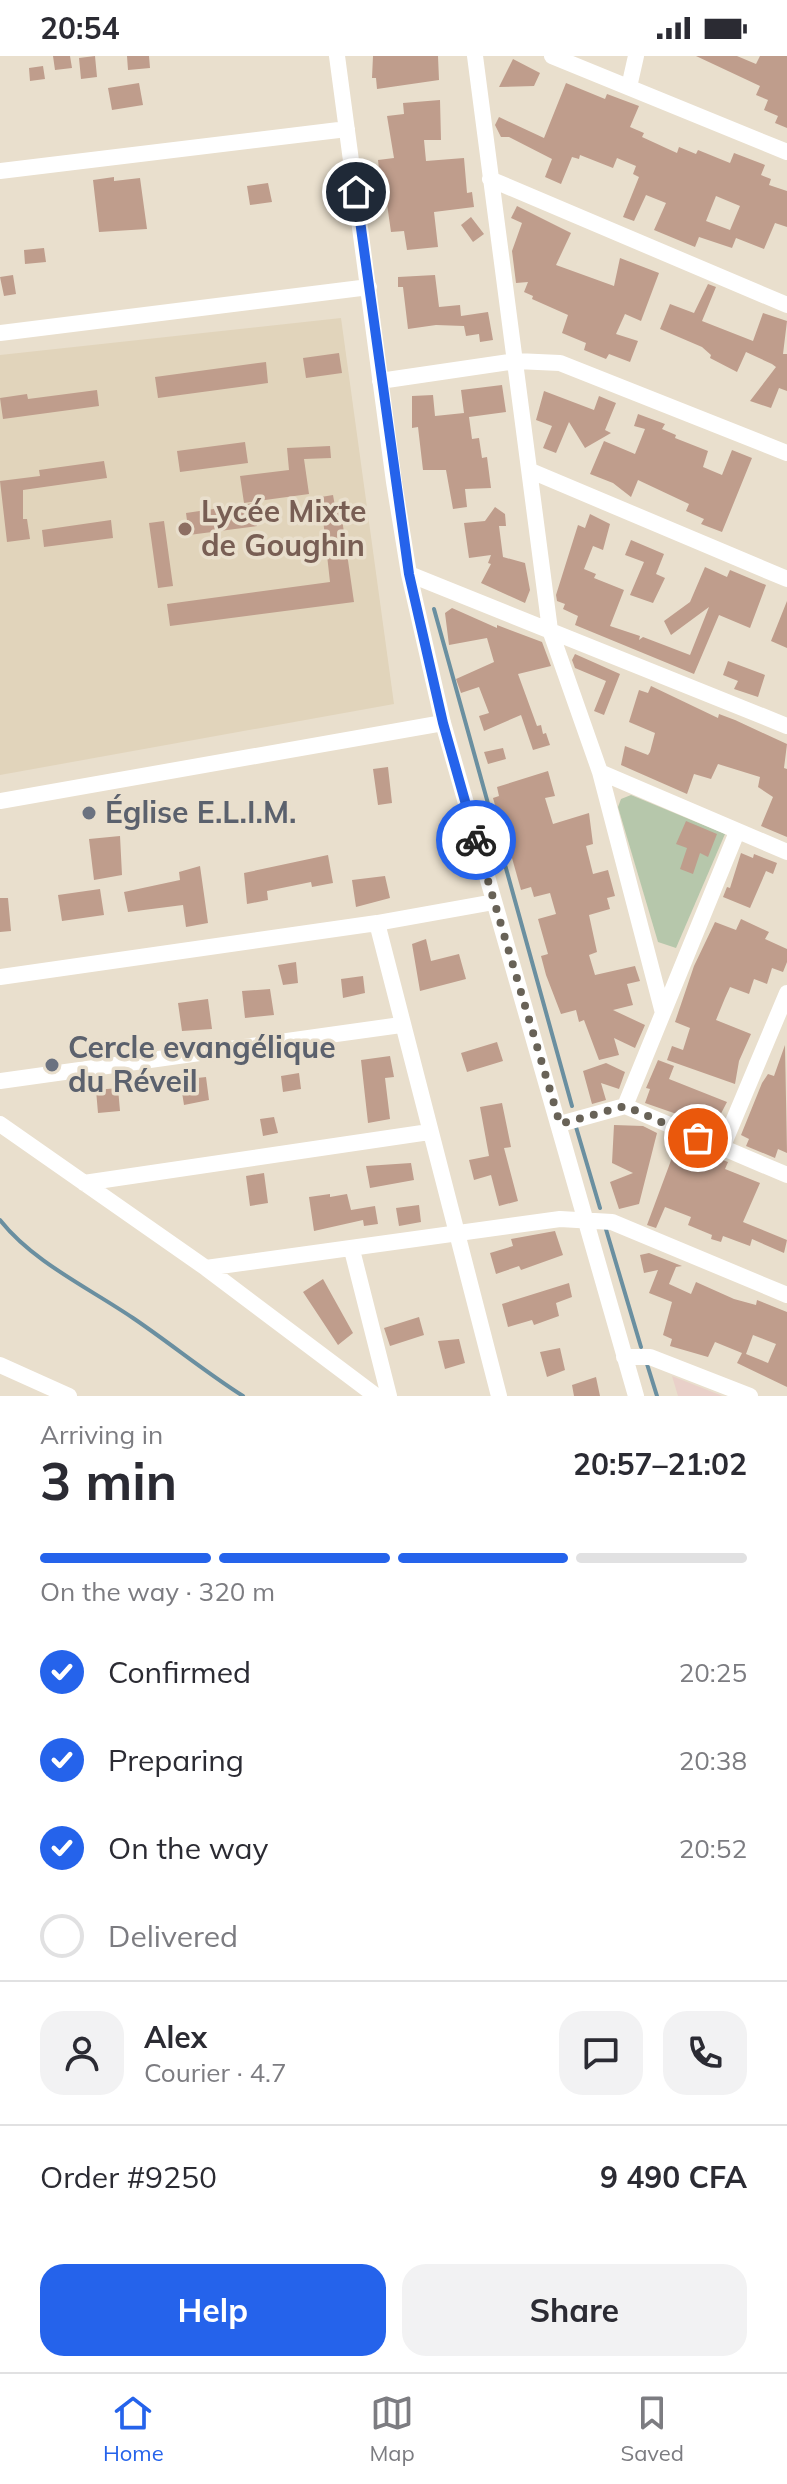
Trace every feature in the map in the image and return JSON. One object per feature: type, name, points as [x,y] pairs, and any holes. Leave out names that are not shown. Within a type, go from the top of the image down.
[{"type":"street","points":[[337,56],[409,574],[443,723],[636,1396]]},
{"type":"street","points":[[475,56],[550,630],[600,772],[663,1013]]},
{"type":"street","points":[[552,56],[787,152]]},
{"type":"street","points":[[629,87],[636,56]]},
{"type":"street","points":[[0,171],[347,129]]},
{"type":"street","points":[[490,179],[787,305]]},
{"type":"street","points":[[0,333],[369,287]]},
{"type":"street","points":[[380,381],[540,360],[578,368],[787,453]]},
{"type":"street","points":[[531,471],[786,576]]},
{"type":"street","points":[[409,574],[787,726]]},
{"type":"street","points":[[0,801],[443,723]]},
{"type":"street","points":[[600,772],[787,852]]},
{"type":"street","points":[[625,1106],[737,832]]},
{"type":"street","points":[[0,977],[377,923],[494,902]]},
{"type":"street","points":[[377,923],[499,1396]]},
{"type":"street","points":[[722,1148],[787,993]]},
{"type":"street","points":[[0,1081],[401,1025]]},
{"type":"street","points":[[560,1124],[625,1106],[787,1175]]},
{"type":"street","points":[[0,1124],[206,1268],[376,1396]]},
{"type":"street","points":[[84,1183],[429,1132]]},
{"type":"street","points":[[206,1268],[352,1250],[455,1233],[587,1219],[612,1222],[787,1295]]},
{"type":"street","points":[[352,1250],[389,1396]]},
{"type":"street","points":[[624,1357],[650,1357],[750,1396]]},
{"type":"street","points":[[0,1365],[22,1378],[69,1396]]},
{"type":"street","points":[[31,1396],[51,1388]]},
{"type":"shaded area","name":"Lycée Mixte de Goughin","points":[[341,318],[394,704],[0,775],[0,355]]},
{"type":"shaded area","points":[[672,1376],[720,1395],[722,1396],[678,1396]]},
{"type":"green space","points":[[631,795],[725,834],[676,948],[658,942],[618,807],[621,799]]},
{"type":"building","points":[[53,56],[70,56],[72,68],[55,70]]},
{"type":"building","points":[[95,56],[97,77],[81,79],[79,58]]},
{"type":"building","points":[[127,56],[149,56],[150,68],[128,70]]},
{"type":"building","points":[[373,56],[438,56],[439,80],[377,89],[376,78],[372,78]]},
{"type":"building","points":[[696,56],[737,56],[756,64],[760,56],[787,56],[787,128],[775,123],[778,116],[764,110],[768,100],[756,95],[760,86]]},
{"type":"building","points":[[513,59],[540,73],[534,86],[499,87]]},
{"type":"building","points":[[43,66],[45,79],[30,81],[29,68]]},
{"type":"building","points":[[139,83],[143,105],[112,110],[108,88]]},
{"type":"building","points":[[566,83],[605,99],[607,94],[639,106],[630,127],[644,133],[642,137],[677,153],[679,147],[696,154],[698,150],[730,163],[734,153],[765,165],[761,175],[771,179],[769,185],[787,191],[787,227],[775,223],[764,249],[736,238],[732,248],[699,237],[695,247],[654,230],[666,203],[646,195],[634,221],[623,217],[639,177],[633,174],[636,166],[617,158],[613,168],[580,155],[579,159],[572,157],[561,184],[545,177],[552,159],[509,137],[501,137],[495,125],[499,117],[544,138]],"holes":[[[716,196],[740,206],[730,230],[706,221]]]},
{"type":"building","points":[[440,100],[441,140],[424,140],[426,161],[464,158],[467,193],[472,192],[474,207],[434,212],[438,247],[407,250],[404,231],[391,232],[387,204],[383,205],[378,160],[394,158],[387,116],[404,114],[403,103]]},
{"type":"building","points":[[114,177],[114,181],[140,178],[147,229],[99,232],[93,180]]},
{"type":"building","points":[[268,183],[272,202],[250,205],[247,186]]},
{"type":"building","points":[[517,206],[571,233],[556,265],[614,286],[620,258],[659,273],[641,321],[625,314],[616,334],[638,341],[630,362],[609,354],[606,359],[584,350],[586,343],[562,333],[568,315],[532,299],[533,296],[524,292],[528,282],[516,283],[512,251],[522,223],[511,218]]},
{"type":"building","points":[[471,217],[484,234],[473,242],[461,225]]},
{"type":"building","points":[[44,248],[46,262],[25,264],[24,250]]},
{"type":"building","points":[[13,275],[16,294],[4,296],[0,277]]},
{"type":"building","points":[[435,275],[439,307],[460,305],[461,316],[488,312],[493,340],[480,342],[479,334],[466,336],[464,326],[436,325],[408,329],[403,287],[398,287],[398,277]]},
{"type":"building","points":[[708,284],[716,287],[702,321],[753,341],[763,313],[787,321],[783,354],[787,354],[787,391],[779,388],[771,408],[750,401],[776,367],[772,364],[746,352],[737,372],[710,358],[711,355],[702,347],[660,329],[670,304],[694,313]]},
{"type":"building","points":[[339,353],[342,373],[306,378],[303,358]]},
{"type":"building","points":[[266,362],[268,383],[158,398],[155,377]]},
{"type":"building","points":[[502,385],[506,412],[469,417],[472,439],[479,438],[482,458],[487,457],[491,488],[465,489],[467,507],[453,509],[446,470],[423,470],[418,427],[412,428],[412,396],[433,395],[435,416],[464,413],[461,390]]},
{"type":"building","points":[[97,390],[99,406],[3,419],[0,398],[27,394],[28,399]]},
{"type":"building","points":[[544,391],[594,410],[599,396],[616,403],[605,430],[611,433],[585,448],[569,422],[556,453],[543,448],[552,426],[536,420]]},
{"type":"building","points":[[638,414],[665,424],[662,429],[676,435],[675,438],[708,451],[703,467],[722,475],[732,450],[752,458],[722,532],[701,524],[704,519],[686,511],[689,504],[638,480],[631,497],[613,483],[590,474],[604,441],[635,454],[645,429],[634,426]]},
{"type":"building","points":[[245,442],[248,463],[180,472],[177,451]]},
{"type":"building","points":[[330,446],[331,458],[304,459],[309,494],[244,503],[240,476],[289,470],[287,448]]},
{"type":"building","points":[[104,461],[107,478],[23,490],[23,519],[27,519],[30,539],[7,542],[0,481],[40,476],[39,470]]},
{"type":"building","points":[[333,495],[336,512],[341,512],[354,602],[170,626],[167,604],[330,582],[322,510],[311,511],[309,499]]},
{"type":"building","points":[[254,503],[257,526],[189,535],[186,513]]},
{"type":"building","points":[[495,507],[505,514],[506,526],[499,526],[503,557],[525,563],[530,590],[525,603],[481,583],[491,564],[488,563],[491,555],[469,558],[464,523],[485,521]]},
{"type":"building","points":[[590,514],[610,524],[603,550],[593,546],[584,569],[596,574],[594,578],[624,590],[610,626],[640,636],[639,640],[643,637],[690,655],[709,607],[671,635],[664,621],[690,602],[705,567],[727,577],[730,570],[766,585],[750,628],[719,615],[694,674],[575,625],[578,616],[563,609],[565,604],[557,601],[556,595],[578,525],[585,528]]},
{"type":"building","points":[[111,520],[113,538],[44,547],[42,530]]},
{"type":"building","points":[[164,521],[173,586],[158,588],[149,523]]},
{"type":"building","points":[[631,540],[664,554],[656,574],[665,578],[653,603],[630,595],[644,562],[625,555]]},
{"type":"building","points":[[787,601],[787,648],[771,641]]},
{"type":"building","points":[[452,608],[497,628],[497,625],[542,642],[551,666],[518,674],[537,726],[541,725],[550,745],[533,750],[521,715],[484,731],[479,716],[489,713],[479,687],[461,693],[456,679],[494,662],[487,638],[449,645],[445,613]]},
{"type":"building","points":[[575,654],[620,674],[604,715],[594,711],[606,681],[575,668],[572,660]]},
{"type":"building","points":[[728,661],[765,675],[758,697],[734,689],[738,681],[723,675]]},
{"type":"building","points":[[651,686],[718,718],[719,714],[787,744],[784,768],[787,769],[787,837],[761,826],[773,797],[758,787],[760,777],[718,764],[711,779],[694,774],[687,794],[621,765],[625,746],[648,755],[650,752],[655,733],[629,722],[639,690],[648,693]]},
{"type":"building","points":[[503,748],[506,759],[488,764],[484,752]]},
{"type":"building","points":[[388,767],[392,803],[378,805],[373,769]]},
{"type":"building","points":[[548,771],[555,796],[545,798],[553,824],[589,813],[593,844],[586,846],[593,874],[608,870],[615,896],[607,898],[610,909],[589,915],[597,952],[589,955],[595,975],[635,966],[640,981],[627,984],[633,1005],[613,1010],[645,1025],[635,1048],[614,1038],[619,1055],[599,1060],[584,1020],[579,1022],[576,1010],[561,1014],[546,975],[541,956],[548,954],[538,919],[556,914],[550,893],[534,897],[531,887],[521,890],[512,858],[507,860],[498,831],[502,830],[493,798],[499,796],[497,787]]},
{"type":"building","points":[[686,821],[717,834],[708,857],[700,853],[693,874],[680,869],[687,848],[676,844]]},
{"type":"building","points":[[120,836],[122,875],[94,880],[89,839]]},
{"type":"building","points":[[741,853],[753,858],[754,854],[777,863],[773,874],[766,871],[750,908],[723,897],[727,887],[730,888]]},
{"type":"building","points":[[328,855],[333,883],[312,887],[311,882],[267,891],[268,900],[247,904],[244,873]]},
{"type":"building","points":[[200,866],[208,923],[186,927],[183,905],[128,912],[124,892],[180,880],[179,872]]},
{"type":"building","points":[[385,876],[390,898],[356,907],[352,880]]},
{"type":"building","points":[[100,889],[104,915],[62,921],[58,895]]},
{"type":"building","points":[[0,898],[8,898],[11,931],[0,932]]},
{"type":"building","points":[[741,919],[769,932],[765,939],[787,949],[787,962],[783,972],[772,968],[767,984],[754,979],[749,994],[730,987],[725,998],[716,1020],[751,1034],[739,1061],[735,1084],[667,1060],[672,1046],[683,1050],[690,1028],[675,1022],[694,966],[715,922],[736,930]]},
{"type":"building","points":[[426,939],[431,961],[459,954],[466,979],[420,991],[412,944]]},
{"type":"building","points":[[296,962],[298,983],[283,985],[278,965]]},
{"type":"building","points":[[363,976],[365,993],[343,998],[341,979]]},
{"type":"building","points":[[270,989],[274,1015],[245,1018],[242,991]]},
{"type":"building","points":[[208,999],[212,1029],[182,1031],[178,1003]]},
{"type":"building","points":[[497,1042],[503,1061],[467,1072],[461,1053]]},
{"type":"building","points":[[785,1045],[787,1153],[778,1149],[775,1158],[746,1146],[749,1139],[741,1135],[762,1083],[768,1074],[774,1076]]},
{"type":"building","points":[[390,1056],[394,1077],[385,1078],[390,1119],[368,1123],[361,1060]]},
{"type":"building","points":[[658,1060],[674,1066],[669,1079],[727,1102],[714,1127],[645,1103],[650,1089],[646,1088]]},
{"type":"building","points":[[606,1063],[625,1072],[619,1089],[601,1083],[606,1100],[592,1104],[583,1071]]},
{"type":"building","points":[[299,1073],[301,1089],[283,1092],[281,1076]]},
{"type":"building","points":[[206,1077],[209,1100],[184,1105],[180,1080]]},
{"type":"building","points":[[118,1088],[120,1111],[98,1113],[96,1090]]},
{"type":"building","points":[[502,1103],[511,1147],[504,1148],[518,1201],[499,1206],[491,1175],[474,1180],[469,1160],[489,1156],[480,1107]]},
{"type":"building","points":[[274,1117],[278,1133],[263,1136],[260,1119]]},
{"type":"building","points":[[614,1125],[643,1126],[657,1133],[639,1204],[619,1209],[610,1182],[633,1173],[612,1163]]},
{"type":"building","points":[[676,1147],[688,1152],[686,1158],[709,1168],[712,1160],[728,1162],[725,1169],[760,1183],[743,1222],[787,1240],[784,1253],[752,1239],[750,1246],[723,1236],[721,1242],[711,1239],[712,1235],[688,1225],[691,1217],[665,1207],[656,1228],[647,1225]]},
{"type":"building","points":[[411,1163],[414,1180],[370,1188],[366,1166]]},
{"type":"building","points":[[264,1173],[268,1203],[250,1206],[246,1176]]},
{"type":"building","points":[[330,1194],[330,1197],[347,1194],[351,1210],[375,1206],[378,1224],[364,1226],[363,1220],[314,1231],[309,1197]]},
{"type":"building","points":[[419,1205],[421,1222],[399,1226],[396,1208]]},
{"type":"building","points":[[555,1231],[563,1255],[521,1270],[519,1266],[496,1274],[490,1253],[513,1246],[511,1239]]},
{"type":"building","points":[[649,1253],[682,1266],[676,1267],[669,1284],[691,1294],[696,1282],[734,1299],[756,1305],[757,1300],[787,1312],[787,1387],[737,1363],[742,1353],[715,1342],[708,1357],[670,1346],[672,1339],[663,1335],[672,1302],[649,1293],[658,1270],[644,1273],[640,1255]],"holes":[[[753,1335],[776,1344],[768,1363],[746,1354]]]},
{"type":"building","points":[[323,1279],[353,1333],[338,1345],[303,1292]]},
{"type":"building","points":[[569,1283],[572,1297],[556,1303],[559,1316],[534,1325],[532,1320],[508,1327],[502,1304]]},
{"type":"building","points":[[419,1317],[424,1335],[390,1346],[384,1328]]},
{"type":"building","points":[[459,1339],[465,1363],[445,1369],[438,1341]]},
{"type":"building","points":[[560,1348],[565,1370],[547,1377],[540,1352]]},
{"type":"building","points":[[596,1377],[600,1396],[574,1396],[572,1385]]},
{"type":"waterway","points":[[434,609],[572,1106]]},
{"type":"waterway","points":[[576,1127],[600,1208]]},
{"type":"waterway","points":[[0,1220],[45,1262],[133,1318],[243,1396]]},
{"type":"waterway","points":[[605,1226],[641,1347]]},
{"type":"waterway","points":[[647,1364],[657,1396]]},
{"type":"way so far","points":[[476,840],[560,1124],[584,1120],[625,1106],[698,1138]]},
{"type":"place","name":"Lycée Mixte de Goughin","points":[[185,529]]},
{"type":"place","name":"Église E.L.I.M.","points":[[89,813]]},
{"type":"place","name":"Cercle evangélique du Réveil","points":[[52,1065]]},
{"type":"route","points":[[356,192],[409,574],[443,723],[476,840]]}]
